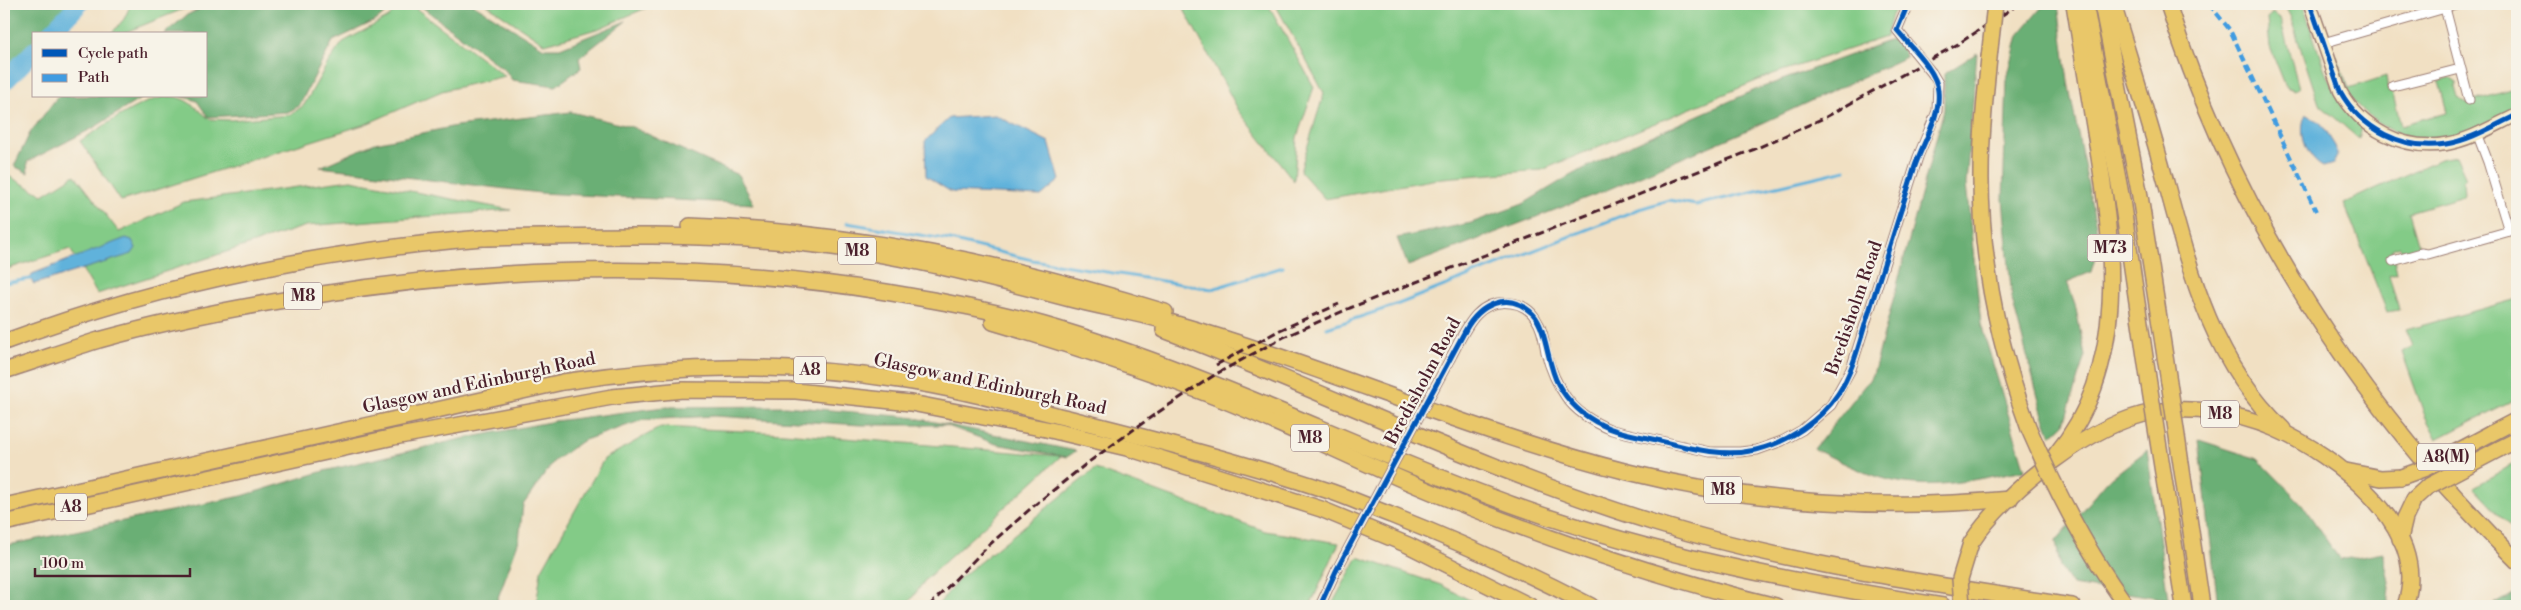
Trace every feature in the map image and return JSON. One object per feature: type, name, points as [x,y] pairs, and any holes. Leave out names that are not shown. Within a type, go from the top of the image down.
[{"type":"highway","points":[[1995,4],[1982,125],[1983,223],[1998,328],[2017,396],[2029,429],[2080,533],[2127,606]]},
{"type":"highway","name":"M73","points":[[2036,476],[2063,446],[2088,404],[2102,363],[2109,319],[2111,281],[2105,198],[2074,4]]},
{"type":"highway","name":"M73","points":[[2085,4],[2122,200],[2184,606]]},
{"type":"highway","name":"M73","points":[[2102,4],[2137,178],[2202,606]]},
{"type":"highway","points":[[2113,4],[2187,258],[2212,330],[2240,379],[2264,410],[2292,437]]},
{"type":"highway","points":[[2168,4],[2192,74],[2230,162],[2264,228],[2303,296],[2352,370],[2409,446],[2467,511],[2517,561]]},
{"type":"highway","name":"M8","points":[[4,342],[94,311],[222,277],[320,257],[386,247],[485,238],[635,226],[688,226],[802,233],[947,254],[1048,277],[1250,338],[1445,416]]},
{"type":"highway","name":"M8","points":[[485,238],[635,235],[800,243],[934,264],[1172,323],[1502,435],[1630,473],[1753,494],[1872,503],[1977,502],[2010,499]]},
{"type":"highway","name":"M8","points":[[4,371],[101,340],[192,318],[262,303],[427,280],[550,272],[661,270],[762,276],[839,284],[956,303],[1043,324],[1141,356],[1242,394],[1372,449],[1517,506],[1692,559],[1805,583],[1943,606]]},
{"type":"highway","name":"M8","points":[[839,284],[955,312],[1091,351],[1225,401],[1430,491],[1510,523],[1733,596],[1776,606]]},
{"type":"highway","name":"M8","points":[[1075,300],[1166,331],[1519,476],[1655,523],[1706,538],[1850,571],[2072,606]]},
{"type":"highway","name":"Glasgow and Edinburgh Road","points":[[8,505],[563,382],[608,375],[688,368],[773,368],[837,372],[902,380],[992,400],[1178,445],[1327,490],[1520,570],[1591,606]]},
{"type":"highway","name":"Glasgow and Edinburgh Road","points":[[4,523],[139,492],[476,420],[612,397],[683,390],[738,389],[858,395],[971,414],[1112,445],[1321,509],[1408,545],[1530,606]]},
{"type":"highway","name":"M8","points":[[1962,606],[1961,568],[1970,543],[1991,516],[2036,476],[2063,454],[2102,429],[2119,421],[2154,412],[2190,411],[2233,416],[2264,425],[2292,437],[2319,452],[2345,470],[2386,514],[2400,539],[2409,579],[2406,606]]},
{"type":"highway","name":"A8(M)","points":[[2345,470],[2381,478],[2401,477],[2426,468],[2517,420]]},
{"type":"highway","name":"A8(M)","points":[[2400,539],[2405,518],[2414,499],[2427,487],[2517,440]]},
{"type":"highway","name":"M8","points":[[1372,449],[1513,514],[1783,606]]},
{"type":"highway","points":[[4,530],[139,492]]},
{"type":"street","name":"Bredisholm Road","points":[[1320,606],[1336,572],[1473,316],[1480,310],[1496,303],[1515,304],[1528,310],[1536,319],[1551,370],[1565,396],[1582,413],[1600,425],[1621,432],[1724,453],[1757,450],[1782,441],[1802,430],[1830,405],[1840,392],[1851,369],[1918,157],[1937,111],[1938,83],[1898,30],[1908,4]]},
{"type":"street","points":[[2310,4],[2340,91],[2346,102],[2357,115],[2387,136],[2403,142],[2433,145],[2447,144],[2517,115]]},
{"type":"street","points":[[2323,43],[2459,4]]},
{"type":"street","points":[[2445,8],[2469,100]]},
{"type":"street","points":[[2393,86],[2460,69]]},
{"type":"street","points":[[2393,260],[2421,253],[2428,254],[2513,230],[2477,133]]},
{"type":"green space","points":[[4,4],[68,4],[42,32],[32,32],[32,42],[4,72]]},
{"type":"green space","points":[[131,4],[196,4],[126,32],[113,32],[124,19]]},
{"type":"green space","points":[[211,4],[396,4],[377,20],[333,41],[299,106],[288,112],[208,117],[197,101],[188,98],[208,98],[208,32],[166,32],[187,15]]},
{"type":"green space","points":[[400,4],[410,4],[505,76],[442,91],[366,124],[121,201],[80,141],[144,103],[160,98],[184,100],[209,119],[229,120],[290,115],[304,105],[329,61],[343,42],[389,17]]},
{"type":"green space","points":[[418,4],[473,4],[544,48],[560,48],[626,21],[579,58],[581,68],[556,86],[512,80],[506,71]]},
{"type":"green space","points":[[486,4],[655,4],[600,28],[545,44]]},
{"type":"green space","points":[[1181,4],[1268,4],[1314,87],[1297,137],[1294,181],[1239,111]]},
{"type":"green space","points":[[1275,4],[1899,4],[1892,15],[1886,37],[1773,74],[1542,170],[1443,178],[1325,199],[1300,171],[1324,93]]},
{"type":"green space","points":[[2051,4],[2058,4],[2068,82],[2099,242],[2091,272],[2067,282],[2075,304],[2085,355],[2064,424],[2051,436],[2042,412],[2012,300],[2003,199],[2007,79],[2018,35],[2041,8]]},
{"type":"green space","points":[[2284,4],[2303,4],[2319,54],[2332,86],[2350,115],[2362,128],[2359,139],[2319,104],[2290,16]]},
{"type":"green space","points":[[2272,13],[2280,18],[2299,88],[2294,90],[2286,87],[2270,47],[2267,19]]},
{"type":"green space","points":[[1891,40],[1902,44],[1906,57],[1741,133],[1602,192],[1408,266],[1397,238],[1471,223],[1523,204],[1571,175],[1631,145],[1755,90]]},
{"type":"green space","points":[[1977,53],[1966,184],[1981,324],[2025,470],[1942,484],[1902,483],[1863,471],[1814,449],[1873,375],[1944,109],[1944,74]]},
{"type":"green space","points":[[2336,56],[2349,88],[2386,76],[2388,92],[2392,91],[2401,125],[2447,112],[2439,82],[2451,78],[2457,82],[2455,87],[2458,98],[2467,103],[2517,88],[2517,108],[2473,130],[2458,135],[2428,139],[2398,133],[2371,118],[2359,107],[2345,86],[2334,57]]},
{"type":"green space","points":[[56,98],[142,98],[95,127],[27,162],[28,173],[14,166],[30,133]]},
{"type":"green space","points":[[571,112],[632,127],[738,175],[754,204],[540,193],[320,167],[375,143],[456,126]]},
{"type":"green space","points":[[2456,156],[2466,178],[2463,180],[2464,196],[2409,212],[2419,246],[2417,249],[2402,254],[2400,246],[2392,249],[2397,273],[2389,275],[2399,310],[2387,312],[2344,203],[2440,159]]},
{"type":"green space","points":[[5,174],[43,195],[75,175],[119,232],[184,202],[351,180],[511,210],[306,226],[97,294],[70,249],[4,270]]},
{"type":"green space","points":[[2517,299],[2517,398],[2437,439],[2425,416],[2402,352],[2413,346],[2406,330]]},
{"type":"green space","points":[[785,406],[910,417],[1076,451],[1067,457],[996,444],[945,425],[861,425],[714,416],[643,420],[582,441],[554,461],[523,505],[519,540],[495,606],[4,606],[4,546],[242,496],[324,471],[461,439],[555,421],[664,407]]},
{"type":"green space","points":[[661,427],[784,433],[1061,456],[926,579],[906,606],[536,606],[541,571],[604,459]]},
{"type":"green space","points":[[2199,440],[2258,459],[2302,504],[2340,560],[2383,552],[2390,587],[2388,606],[2218,606]]},
{"type":"green space","points":[[2147,450],[2168,599],[2072,585],[2060,567],[2056,541],[2107,481]]},
{"type":"green space","points":[[2517,462],[2517,534],[2473,487]]},
{"type":"green space","points":[[1095,469],[1265,531],[1339,543],[1310,606],[937,606],[960,578]]},
{"type":"green space","points":[[1358,557],[1441,585],[1481,606],[1331,606]]},
{"type":"green space","points":[[2517,592],[2517,606],[2492,606]]},
{"type":"water","points":[[2306,114],[2320,122],[2335,146],[2338,154],[2333,164],[2323,167],[2317,163],[2308,151],[2302,128]]},
{"type":"water","points":[[995,115],[1049,142],[1060,180],[1041,196],[951,192],[926,176],[925,141],[949,118]]},
{"type":"water","points":[[126,238],[132,240],[136,248],[132,254],[34,284],[30,279],[32,274]]},
{"type":"waterway","points":[[52,32],[79,4]]},
{"type":"waterway","points":[[4,82],[32,53]]},
{"type":"waterway","points":[[1327,328],[1396,305],[1639,209],[1669,200],[1696,205],[1846,170]]},
{"type":"waterway","points":[[847,223],[950,240],[1032,260],[1212,289],[1283,267]]},
{"type":"waterway","points":[[4,283],[30,279]]},
{"type":"railway","points":[[929,606],[989,545],[1036,504],[1086,464],[1154,415],[1216,374],[1284,337],[1350,308],[1755,149],[1824,118],[1958,44],[2019,4]]},
{"type":"railway","points":[[1216,365],[1280,330],[1339,304]]},
{"type":"marked path","points":[[2209,4],[2230,30],[2316,211]]},
{"type":"cycle path","points":[[1320,606],[1336,571],[1465,331],[1478,314],[1495,303],[1514,302],[1533,314],[1538,320],[1554,376],[1562,391],[1582,413],[1614,430],[1691,448],[1717,452],[1743,452],[1780,442],[1813,421],[1831,404],[1844,385],[1852,365],[1915,166],[1937,110],[1938,91],[1933,75],[1897,30],[1908,4]]},
{"type":"cycle path","points":[[2310,4],[2340,91],[2359,116],[2385,134],[2414,144],[2446,144],[2474,136],[2517,115]]}]
